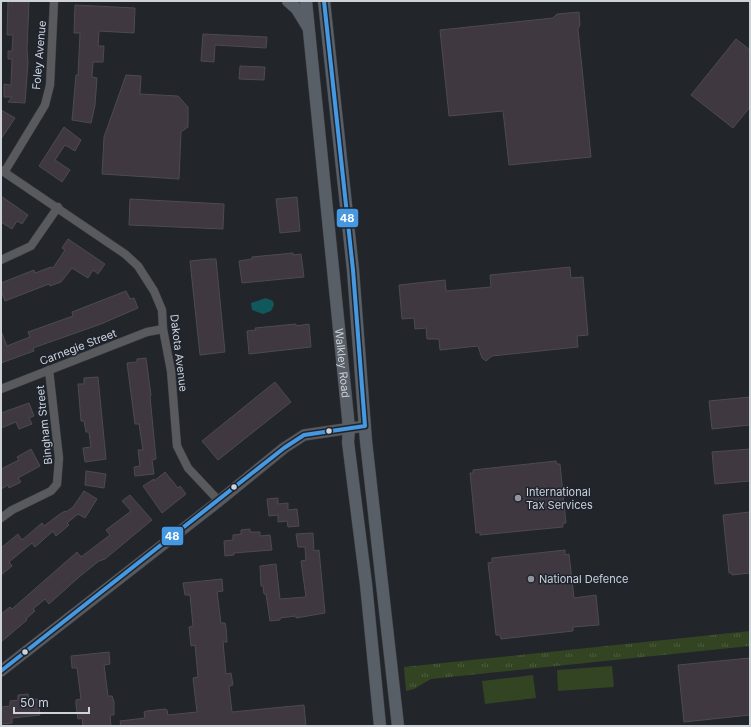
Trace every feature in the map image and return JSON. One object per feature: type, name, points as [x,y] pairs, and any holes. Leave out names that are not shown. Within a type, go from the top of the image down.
[{"type":"main road","points":[[288,1],[297,8],[310,31]]},
{"type":"main road","name":"Walkley Road","points":[[306,1],[349,428],[348,442],[366,584],[380,726]]},
{"type":"main road","name":"Walkley Road","points":[[324,1],[353,270],[365,426],[398,726]]},
{"type":"main road","points":[[323,172],[343,169]]},
{"type":"main road","points":[[366,584],[383,582]]},
{"type":"main road","points":[[374,671],[392,667]]},
{"type":"street","name":"Foley Avenue","points":[[3,171],[45,105],[50,85],[54,1]]},
{"type":"street","name":"Dakota Avenue","points":[[3,171],[125,254],[138,266],[154,291],[162,310],[163,329],[171,372],[177,446],[188,468],[218,501]]},
{"type":"street","points":[[1,260],[31,246],[58,207]]},
{"type":"street","name":"Carnegie Street","points":[[1,388],[147,332],[163,329]]},
{"type":"street","name":"Bingham Street","points":[[1,518],[12,510],[51,491],[57,484],[59,458],[49,370]]},
{"type":"street","points":[[1,671],[284,448],[304,434],[365,426]]},
{"type":"green space","points":[[750,631],[750,646],[431,679],[414,689],[406,691],[404,667]]},
{"type":"green space","points":[[612,666],[614,687],[558,691],[557,670]]},
{"type":"green space","points":[[533,675],[536,698],[485,704],[482,681]]},
{"type":"water","points":[[266,298],[273,301],[274,305],[271,311],[263,314],[252,310],[251,303]]},
{"type":"building","points":[[8,1],[29,1],[27,49],[28,63],[25,103],[8,102],[12,97],[4,97],[4,84],[11,85],[12,59],[8,59],[8,51],[12,51],[13,35],[7,35]]},
{"type":"building","points":[[75,5],[135,8],[134,33],[99,31],[98,46],[104,46],[103,62],[93,62],[92,77],[97,78],[95,105],[91,123],[72,120],[76,75],[78,75],[80,33],[74,33]]},
{"type":"building","points":[[579,12],[580,25],[578,29],[591,157],[509,165],[503,111],[449,116],[440,30],[553,18],[557,14]]},
{"type":"building","points":[[203,34],[267,37],[266,48],[215,45],[214,62],[201,61]]},
{"type":"building","points":[[736,39],[750,50],[750,107],[733,128],[691,95]]},
{"type":"building","points":[[240,66],[265,67],[264,80],[239,79]]},
{"type":"building","points":[[126,75],[141,76],[140,94],[178,96],[188,107],[188,127],[181,132],[179,179],[102,174],[104,137]]},
{"type":"building","points":[[1,110],[15,118],[1,139]]},
{"type":"building","points":[[64,127],[81,140],[75,151],[65,145],[55,160],[70,170],[62,182],[39,166]]},
{"type":"building","points":[[1,196],[28,215],[22,224],[17,221],[12,229],[1,222]]},
{"type":"building","points":[[297,197],[300,231],[280,233],[276,199]]},
{"type":"building","points":[[130,199],[224,204],[223,229],[129,225]]},
{"type":"building","points":[[68,239],[105,264],[98,274],[93,270],[88,278],[72,268],[61,282],[50,286],[49,284],[5,301],[1,290],[1,283],[34,270],[35,273],[51,267],[53,268],[65,250],[62,248]]},
{"type":"building","points":[[293,253],[293,255],[301,254],[304,277],[242,283],[239,261],[252,259],[252,257]]},
{"type":"building","points":[[216,259],[225,352],[200,355],[190,261]]},
{"type":"building","points":[[570,267],[571,278],[583,277],[588,335],[577,336],[578,347],[492,356],[486,361],[482,358],[478,346],[440,350],[439,339],[427,339],[426,328],[415,329],[414,318],[402,319],[399,285],[445,280],[446,291],[491,287],[490,275]]},
{"type":"building","points":[[126,291],[130,299],[134,298],[138,308],[101,324],[33,348],[34,351],[1,363],[1,331],[7,346],[30,337],[28,332],[73,316],[72,312]]},
{"type":"building","points":[[296,324],[296,326],[309,324],[311,347],[249,354],[247,331],[256,330],[255,328]]},
{"type":"building","points":[[146,358],[151,396],[156,459],[152,460],[154,474],[135,476],[134,467],[140,466],[138,450],[143,450],[139,424],[135,424],[127,363],[137,362],[137,359]]},
{"type":"building","points":[[98,377],[106,459],[85,462],[83,448],[91,447],[89,432],[86,432],[84,421],[81,421],[78,384],[84,384],[84,378]]},
{"type":"building","points":[[275,382],[291,402],[218,460],[202,441]]},
{"type":"building","points":[[750,397],[750,425],[712,429],[709,401]]},
{"type":"building","points":[[29,403],[34,416],[29,418],[32,424],[19,429],[16,422],[1,428],[1,413]]},
{"type":"building","points":[[31,449],[40,466],[18,478],[21,482],[9,488],[8,485],[1,489],[1,469],[19,460],[17,457]]},
{"type":"building","points":[[750,449],[750,481],[715,484],[712,452]]},
{"type":"building","name":"International Tax Services","points":[[556,461],[557,464],[560,464],[566,523],[563,523],[563,527],[480,535],[480,532],[476,533],[470,473],[473,473],[473,470]]},
{"type":"building","points":[[86,471],[106,474],[104,488],[85,485]]},
{"type":"building","points":[[165,472],[178,488],[180,486],[186,494],[162,513],[143,486],[154,479],[154,481]]},
{"type":"building","points":[[84,491],[97,499],[85,518],[78,514],[67,523],[69,525],[56,536],[53,531],[35,547],[32,543],[9,562],[12,566],[1,575],[1,548],[18,534],[22,540],[42,523],[44,526],[60,514],[65,511],[66,512],[73,507]]},
{"type":"building","points":[[130,495],[152,520],[105,559],[99,561],[79,577],[49,604],[45,599],[33,609],[35,611],[26,619],[27,620],[1,642],[1,614],[10,607],[12,609],[77,552],[81,557],[110,535],[106,530],[131,511],[122,501]]},
{"type":"building","points":[[278,498],[278,504],[288,503],[288,510],[297,509],[299,526],[288,527],[287,521],[278,522],[278,515],[269,516],[267,499]]},
{"type":"building","points":[[750,512],[750,573],[732,575],[732,573],[729,573],[723,515]]},
{"type":"building","points":[[250,529],[250,532],[260,532],[260,536],[270,535],[272,550],[234,553],[234,555],[225,556],[224,541],[233,540],[233,535],[241,534],[241,530]]},
{"type":"building","points":[[313,533],[314,551],[319,550],[325,613],[296,618],[296,616],[280,618],[280,620],[270,621],[266,594],[264,594],[263,586],[261,586],[260,566],[276,564],[280,599],[306,597],[301,561],[306,560],[305,547],[298,547],[296,534]]},
{"type":"building","name":"National Defence","points":[[565,550],[565,555],[569,554],[574,598],[596,595],[599,625],[573,627],[573,631],[501,639],[500,635],[496,635],[488,563],[492,562],[492,558]]},
{"type":"building","points":[[222,579],[223,591],[217,592],[221,623],[225,623],[226,628],[227,642],[223,642],[226,674],[231,673],[233,685],[229,686],[232,712],[304,705],[306,726],[121,726],[120,721],[145,718],[144,712],[147,711],[165,709],[167,710],[168,715],[197,712],[193,678],[198,677],[195,645],[191,646],[189,627],[193,626],[190,595],[185,595],[183,583]]},
{"type":"building","points":[[109,652],[110,664],[104,665],[108,696],[112,696],[114,702],[114,715],[110,715],[111,726],[83,726],[82,718],[78,719],[76,705],[76,700],[81,699],[77,668],[72,668],[71,656]]},
{"type":"building","points":[[750,658],[750,715],[684,722],[678,665]]},
{"type":"building","points":[[28,694],[29,700],[38,699],[40,715],[12,718],[12,723],[1,724],[2,707],[10,706],[10,701],[18,700],[18,695]]},
{"type":"transit line","name":"48","points":[[1,671],[284,448],[304,435],[365,426],[353,270],[324,1]]},
{"type":"place","name":"International Tax Services","points":[[518,498]]},
{"type":"place","name":"National Defence","points":[[531,579]]}]
